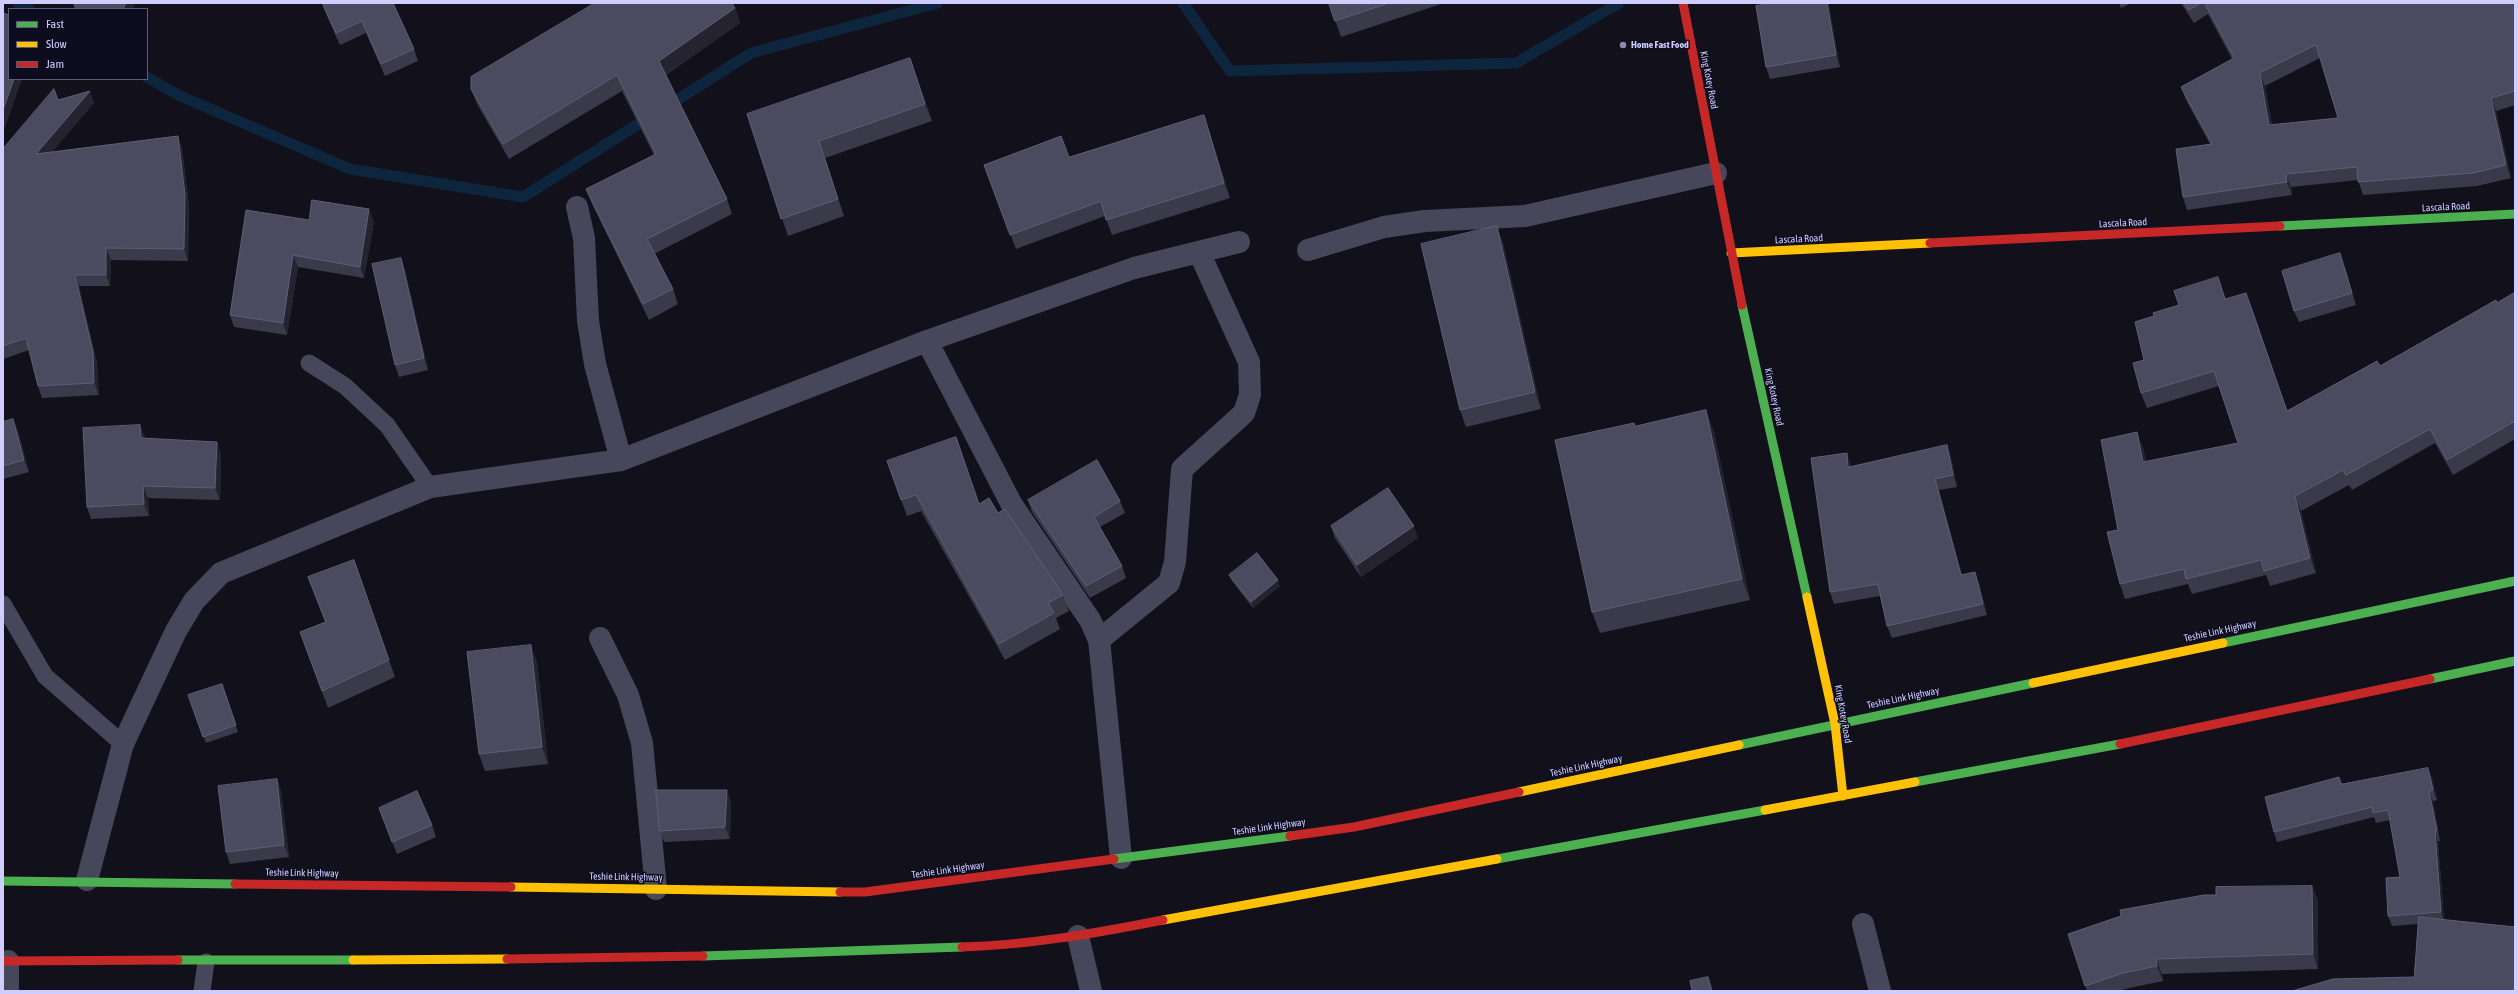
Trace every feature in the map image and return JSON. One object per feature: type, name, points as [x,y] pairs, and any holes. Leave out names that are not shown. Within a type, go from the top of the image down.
[{"type":"main road","name":"King Kotey Road","points":[[1683,3],[1731,253],[1835,724],[1843,796]]},
{"type":"main road","name":"Lascala Road","points":[[1731,253],[2515,214]]},
{"type":"main road","name":"Teshie Link Highway","points":[[3,881],[87,880],[865,892],[1354,827],[2515,581]]},
{"type":"main road","points":[[6,961],[206,962],[631,959],[992,946],[1078,936],[1843,796],[2175,733],[2515,661]]},
{"type":"street","points":[[1308,250],[1384,227],[1425,221],[1525,216],[1716,173]]},
{"type":"street","points":[[577,207],[584,238],[588,320],[595,364],[621,460]]},
{"type":"street","points":[[87,880],[124,744],[176,631],[194,601],[221,573],[430,487],[621,460],[927,341],[1134,268],[1239,242]]},
{"type":"street","points":[[1099,640],[1169,583],[1175,562],[1182,469],[1244,413],[1250,395],[1249,362],[1199,252]]},
{"type":"street","points":[[927,341],[1012,505],[1090,620],[1099,640],[1121,858]]},
{"type":"street","points":[[600,638],[628,695],[642,743],[656,889]]},
{"type":"street","points":[[1863,924],[1880,991]]},
{"type":"street","points":[[1078,936],[1091,991]]},
{"type":"street","points":[[6,961],[8,991]]},
{"type":"lane","points":[[309,363],[346,386],[387,425],[430,487]]},
{"type":"lane","points":[[3,604],[45,676],[124,744]]},
{"type":"lane","points":[[202,991],[206,962]]},
{"type":"building","points":[[74,3],[126,3],[124,8],[76,8]]},
{"type":"building","points":[[327,3],[393,3],[414,49],[381,64],[362,21],[336,33],[323,5]]},
{"type":"building","points":[[595,3],[732,3],[735,8],[659,61],[727,199],[647,239],[673,289],[643,304],[586,189],[656,154],[617,75],[503,144],[471,89],[471,77]]},
{"type":"building","points":[[1329,3],[1389,3],[1335,21]]},
{"type":"building","points":[[1771,3],[1827,3],[1836,55],[1766,67],[1756,6]]},
{"type":"building","points":[[2184,3],[2201,3],[2189,10]]},
{"type":"building","points":[[2205,3],[2515,3],[2515,91],[2491,98],[2506,165],[2473,173],[2358,182],[2357,167],[2286,174],[2287,182],[2183,197],[2176,149],[2212,144],[2181,87],[2234,58]],"holes":[[[2316,45],[2338,118],[2269,125],[2260,73]]]},
{"type":"building","points":[[3,13],[8,15],[8,80],[14,80],[3,110]]},
{"type":"building","points":[[910,58],[925,104],[819,141],[838,199],[781,219],[747,114]]},
{"type":"building","points":[[54,89],[58,100],[90,91],[36,154],[178,136],[185,195],[184,249],[106,248],[106,275],[75,275],[93,352],[94,383],[38,386],[26,338],[3,346],[3,149]]},
{"type":"building","points":[[1204,115],[1224,183],[1106,220],[1101,201],[1010,235],[984,165],[1061,136],[1069,157]]},
{"type":"building","points":[[312,200],[369,209],[360,267],[293,255],[283,323],[230,315],[246,210],[309,220]]},
{"type":"building","points":[[1497,226],[1535,392],[1460,410],[1421,244]]},
{"type":"building","points":[[2340,253],[2352,293],[2294,311],[2282,271]]},
{"type":"building","points":[[401,258],[424,358],[395,365],[372,264]]},
{"type":"building","points":[[2218,277],[2225,299],[2246,293],[2287,411],[2377,361],[2380,366],[2496,300],[2497,303],[2515,292],[2515,421],[2447,460],[2430,429],[2346,475],[2343,470],[2295,496],[2310,558],[2264,571],[2261,560],[2186,579],[2184,569],[2120,584],[2107,532],[2118,530],[2101,440],[2137,432],[2143,462],[2238,443],[2214,371],[2141,393],[2133,363],[2144,360],[2135,322],[2154,316],[2153,313],[2179,305],[2174,291]]},
{"type":"building","points":[[1706,410],[1742,579],[1592,612],[1555,440],[1634,423],[1635,426]]},
{"type":"building","points":[[13,419],[24,460],[3,466],[3,422]]},
{"type":"building","points":[[140,425],[141,438],[217,442],[215,488],[143,486],[144,504],[87,507],[83,428]]},
{"type":"building","points":[[956,437],[979,504],[989,498],[998,513],[1005,509],[1063,595],[1048,603],[1054,613],[999,644],[916,495],[901,500],[887,461]]},
{"type":"building","points":[[1947,445],[1953,475],[1935,479],[1961,575],[1975,572],[1983,604],[1887,626],[1878,584],[1830,592],[1811,458],[1847,453],[1848,467]]},
{"type":"building","points":[[1097,460],[1120,501],[1094,517],[1122,566],[1086,586],[1028,500]]},
{"type":"building","points":[[1388,488],[1414,526],[1357,565],[1331,526]]},
{"type":"building","points":[[1257,553],[1278,580],[1251,602],[1229,575]]},
{"type":"building","points":[[354,560],[389,660],[322,691],[300,632],[326,622],[308,577]]},
{"type":"building","points":[[531,645],[542,747],[479,754],[467,652]]},
{"type":"building","points":[[222,684],[236,725],[203,737],[188,695]]},
{"type":"building","points":[[2428,768],[2433,790],[2429,791],[2437,831],[2435,831],[2441,912],[2388,916],[2386,878],[2400,877],[2388,810],[2373,813],[2372,807],[2274,832],[2265,797],[2339,777],[2341,784]]},
{"type":"building","points":[[277,779],[284,845],[226,852],[218,786]]},
{"type":"building","points":[[656,790],[727,790],[725,827],[660,831]]},
{"type":"building","points":[[417,791],[432,825],[392,842],[379,808]]},
{"type":"building","points":[[2312,886],[2313,954],[2156,959],[2157,966],[2123,973],[2085,986],[2068,934],[2121,916],[2120,910],[2204,895],[2216,895],[2216,887]]},
{"type":"building","points":[[2419,917],[2515,927],[2515,991],[2292,991],[2333,979],[2414,977]]},
{"type":"building","points":[[1708,977],[1712,991],[1692,991],[1690,981]]},
{"type":"waterway","points":[[18,3],[27,8]]},
{"type":"waterway","points":[[666,107],[751,53],[938,3]]},
{"type":"waterway","points":[[1183,3],[1230,71],[1516,63],[1619,3]]},
{"type":"waterway","points":[[148,78],[178,95],[350,169],[523,197],[651,116]]},
{"type":"traffic: fast","points":[[2280,226],[2515,214]]},
{"type":"traffic: fast","points":[[1742,305],[1807,597]]},
{"type":"traffic: fast","points":[[2223,643],[2515,581]]},
{"type":"traffic: fast","points":[[2430,679],[2515,661]]},
{"type":"traffic: fast","points":[[1739,745],[2033,683]]},
{"type":"traffic: fast","points":[[1915,782],[2120,744]]},
{"type":"traffic: fast","points":[[1497,859],[1765,810]]},
{"type":"traffic: fast","points":[[1114,859],[1290,836]]},
{"type":"traffic: fast","points":[[3,881],[235,884]]},
{"type":"traffic: fast","points":[[703,956],[962,947]]},
{"type":"traffic: fast","points":[[178,960],[353,960]]},
{"type":"traffic: slow","points":[[1731,253],[1930,243]]},
{"type":"traffic: slow","points":[[1807,597],[1835,724],[1843,796]]},
{"type":"traffic: slow","points":[[2033,683],[2223,643]]},
{"type":"traffic: slow","points":[[1519,792],[1739,745]]},
{"type":"traffic: slow","points":[[1765,810],[1915,782]]},
{"type":"traffic: slow","points":[[1163,920],[1497,859]]},
{"type":"traffic: slow","points":[[511,887],[840,892]]},
{"type":"traffic: slow","points":[[353,960],[507,959]]},
{"type":"traffic: jam","points":[[1683,3],[1742,305]]},
{"type":"traffic: jam","points":[[1930,243],[2280,226]]},
{"type":"traffic: jam","points":[[2120,744],[2430,679]]},
{"type":"traffic: jam","points":[[1290,836],[1354,827],[1519,792]]},
{"type":"traffic: jam","points":[[840,892],[865,892],[1114,859]]},
{"type":"traffic: jam","points":[[235,884],[511,887]]},
{"type":"traffic: jam","points":[[962,947],[1013,944],[1063,938],[1163,920]]},
{"type":"traffic: jam","points":[[507,959],[703,956]]},
{"type":"traffic: jam","points":[[3,961],[178,960]]},
{"type":"place","name":"Home Fast Food","points":[[1623,45]]}]
